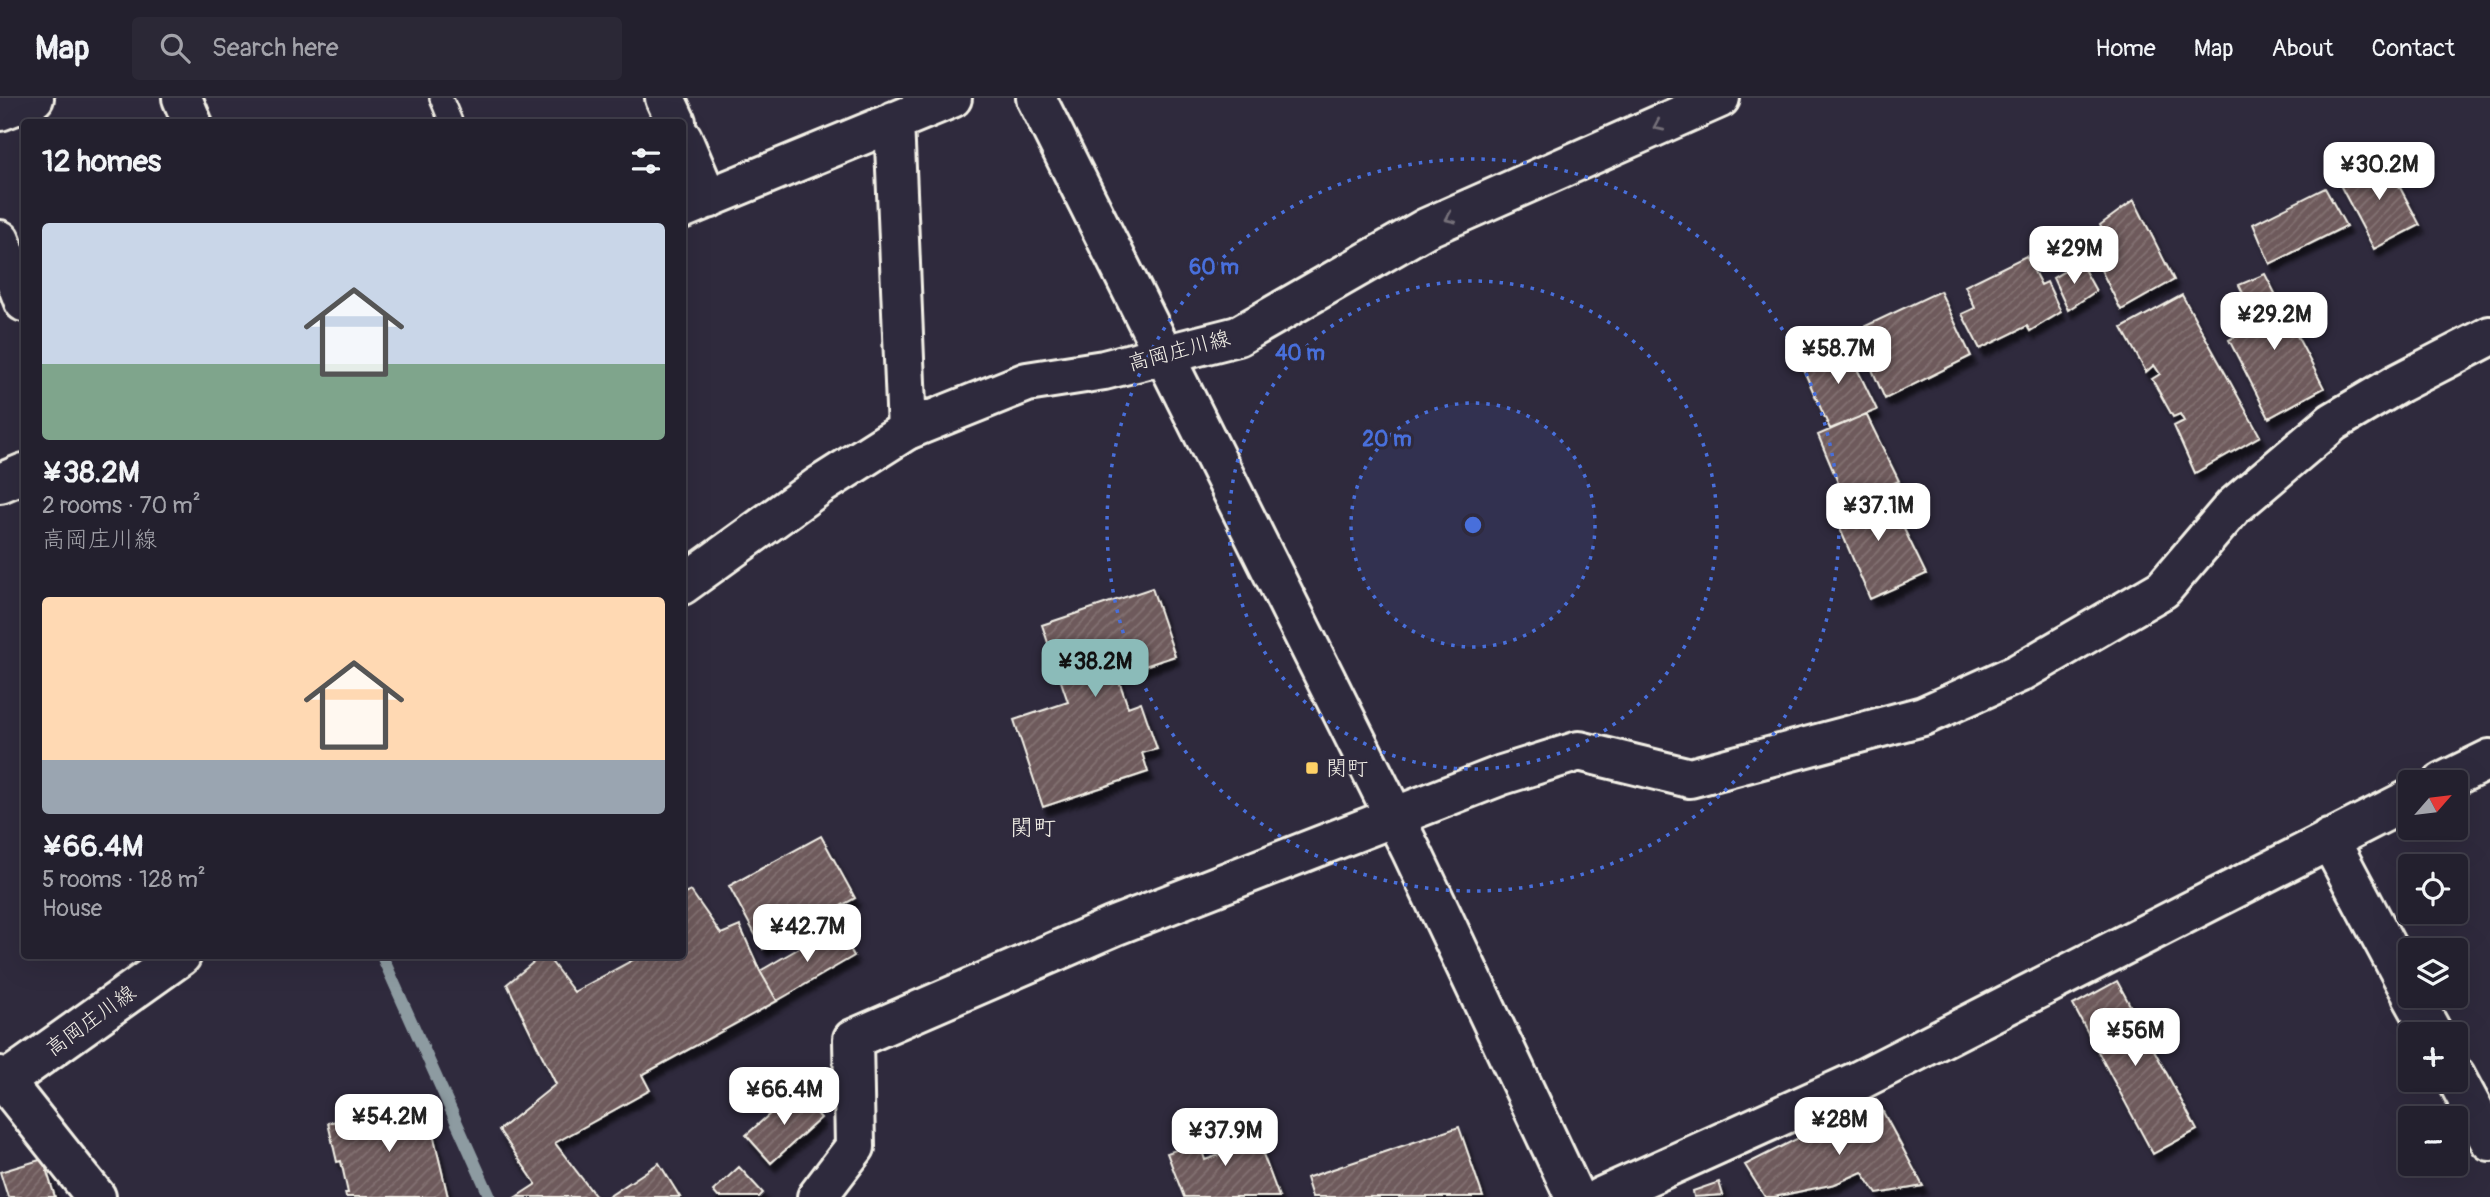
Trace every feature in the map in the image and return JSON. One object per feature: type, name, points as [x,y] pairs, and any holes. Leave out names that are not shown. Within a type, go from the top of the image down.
[{"type":"street","points":[[0,111],[34,98]]},
{"type":"street","points":[[182,98],[191,119]]},
{"type":"street","points":[[665,98],[675,119]]},
{"type":"street","points":[[686,158],[695,204],[952,98]]},
{"type":"street","points":[[1036,98],[1394,817],[1575,1197]]},
{"type":"street","name":"高岡庄川線","points":[[686,582],[819,486],[907,430],[1027,382],[1104,370],[1238,336],[1426,228],[1720,98]]},
{"type":"street","points":[[894,121],[907,430]]},
{"type":"street","points":[[0,240],[21,294]]},
{"type":"street","points":[[817,1197],[855,1147],[853,1039],[1114,926],[1502,775],[1579,751],[1690,778],[1923,716],[2019,673],[2163,589],[2233,507],[2333,422],[2399,383],[2490,336]]},
{"type":"street","points":[[0,484],[21,474]]},
{"type":"street","points":[[2468,770],[2490,759]]},
{"type":"street","points":[[1601,1197],[1860,1080],[2398,805]]},
{"type":"street","points":[[2329,839],[2398,968]]},
{"type":"street","name":"高岡庄川線","points":[[2,1081],[177,959]]},
{"type":"street","points":[[2,1081],[96,1197]]},
{"type":"street","points":[[2464,1092],[2490,1141]]},
{"type":"lane","points":[[441,98],[450,119]]},
{"type":"building","points":[[2382,154],[2420,225],[2374,249],[2338,181]]},
{"type":"building","points":[[2325,188],[2346,226],[2270,264],[2253,224]]},
{"type":"building","points":[[2134,200],[2174,280],[2121,310],[2101,270],[2108,266],[2094,239],[2105,235],[2100,225]]},
{"type":"building","points":[[2026,256],[2041,285],[2047,282],[2061,312],[2030,331],[2027,326],[1980,349],[1962,314],[1975,308],[1965,286]]},
{"type":"building","points":[[2080,262],[2096,291],[2068,310],[2053,278]]},
{"type":"building","points":[[2265,274],[2324,388],[2269,418],[2229,340],[2258,324],[2239,285]]},
{"type":"building","points":[[1940,291],[1971,356],[1885,399],[1855,331]]},
{"type":"building","points":[[2182,295],[2260,436],[2195,473],[2174,426],[2184,421],[2180,414],[2173,417],[2152,379],[2160,374],[2154,365],[2146,372],[2122,328]]},
{"type":"building","points":[[1844,342],[1877,410],[1830,429],[1800,362]]},
{"type":"building","points":[[1866,414],[1899,481],[1847,504],[1818,435]]},
{"type":"building","points":[[1884,488],[1926,574],[1870,599],[1832,510]]},
{"type":"building","points":[[1152,588],[1175,656],[1117,675],[1128,707],[1141,702],[1157,749],[1142,753],[1148,772],[1043,807],[1014,720],[1068,702],[1042,625]]},
{"type":"building","points":[[821,836],[855,898],[763,949],[729,886]]},
{"type":"building","points":[[691,891],[721,934],[740,926],[777,1001],[642,1075],[650,1090],[555,1143],[596,1197],[516,1197],[536,1184],[499,1130],[556,1084],[507,984],[537,959],[549,959],[574,992],[632,959],[686,959],[686,893]]},
{"type":"building","points":[[837,926],[854,956],[777,1001],[760,971]]},
{"type":"building","points":[[2117,981],[2197,1130],[2153,1154],[2073,1005]]},
{"type":"building","points":[[797,1090],[821,1118],[771,1163],[746,1135]]},
{"type":"building","points":[[1876,1099],[1923,1186],[1877,1194],[1862,1172],[1835,1184],[1765,1197],[1745,1165]]},
{"type":"building","points":[[425,1100],[448,1197],[346,1197],[345,1193],[348,1193],[341,1161],[337,1162],[328,1123]]},
{"type":"building","points":[[1251,1122],[1279,1197],[1184,1197],[1167,1153],[1199,1142],[1205,1160],[1222,1154],[1215,1135]]},
{"type":"building","points":[[1459,1127],[1483,1197],[1312,1197],[1306,1178]]},
{"type":"building","points":[[43,1159],[55,1197],[8,1197],[0,1172]]},
{"type":"building","points":[[659,1163],[680,1197],[608,1197]]},
{"type":"building","points":[[739,1167],[763,1193],[759,1197],[718,1197],[713,1191]]},
{"type":"building","points":[[1719,1182],[1723,1195],[1694,1197],[1693,1191]]},
{"type":"waterway","points":[[383,959],[490,1197]]},
{"type":"place","name":"関町","points":[[1312,768]]},
{"type":"district","name":"関町","points":[[1033,827]]}]
